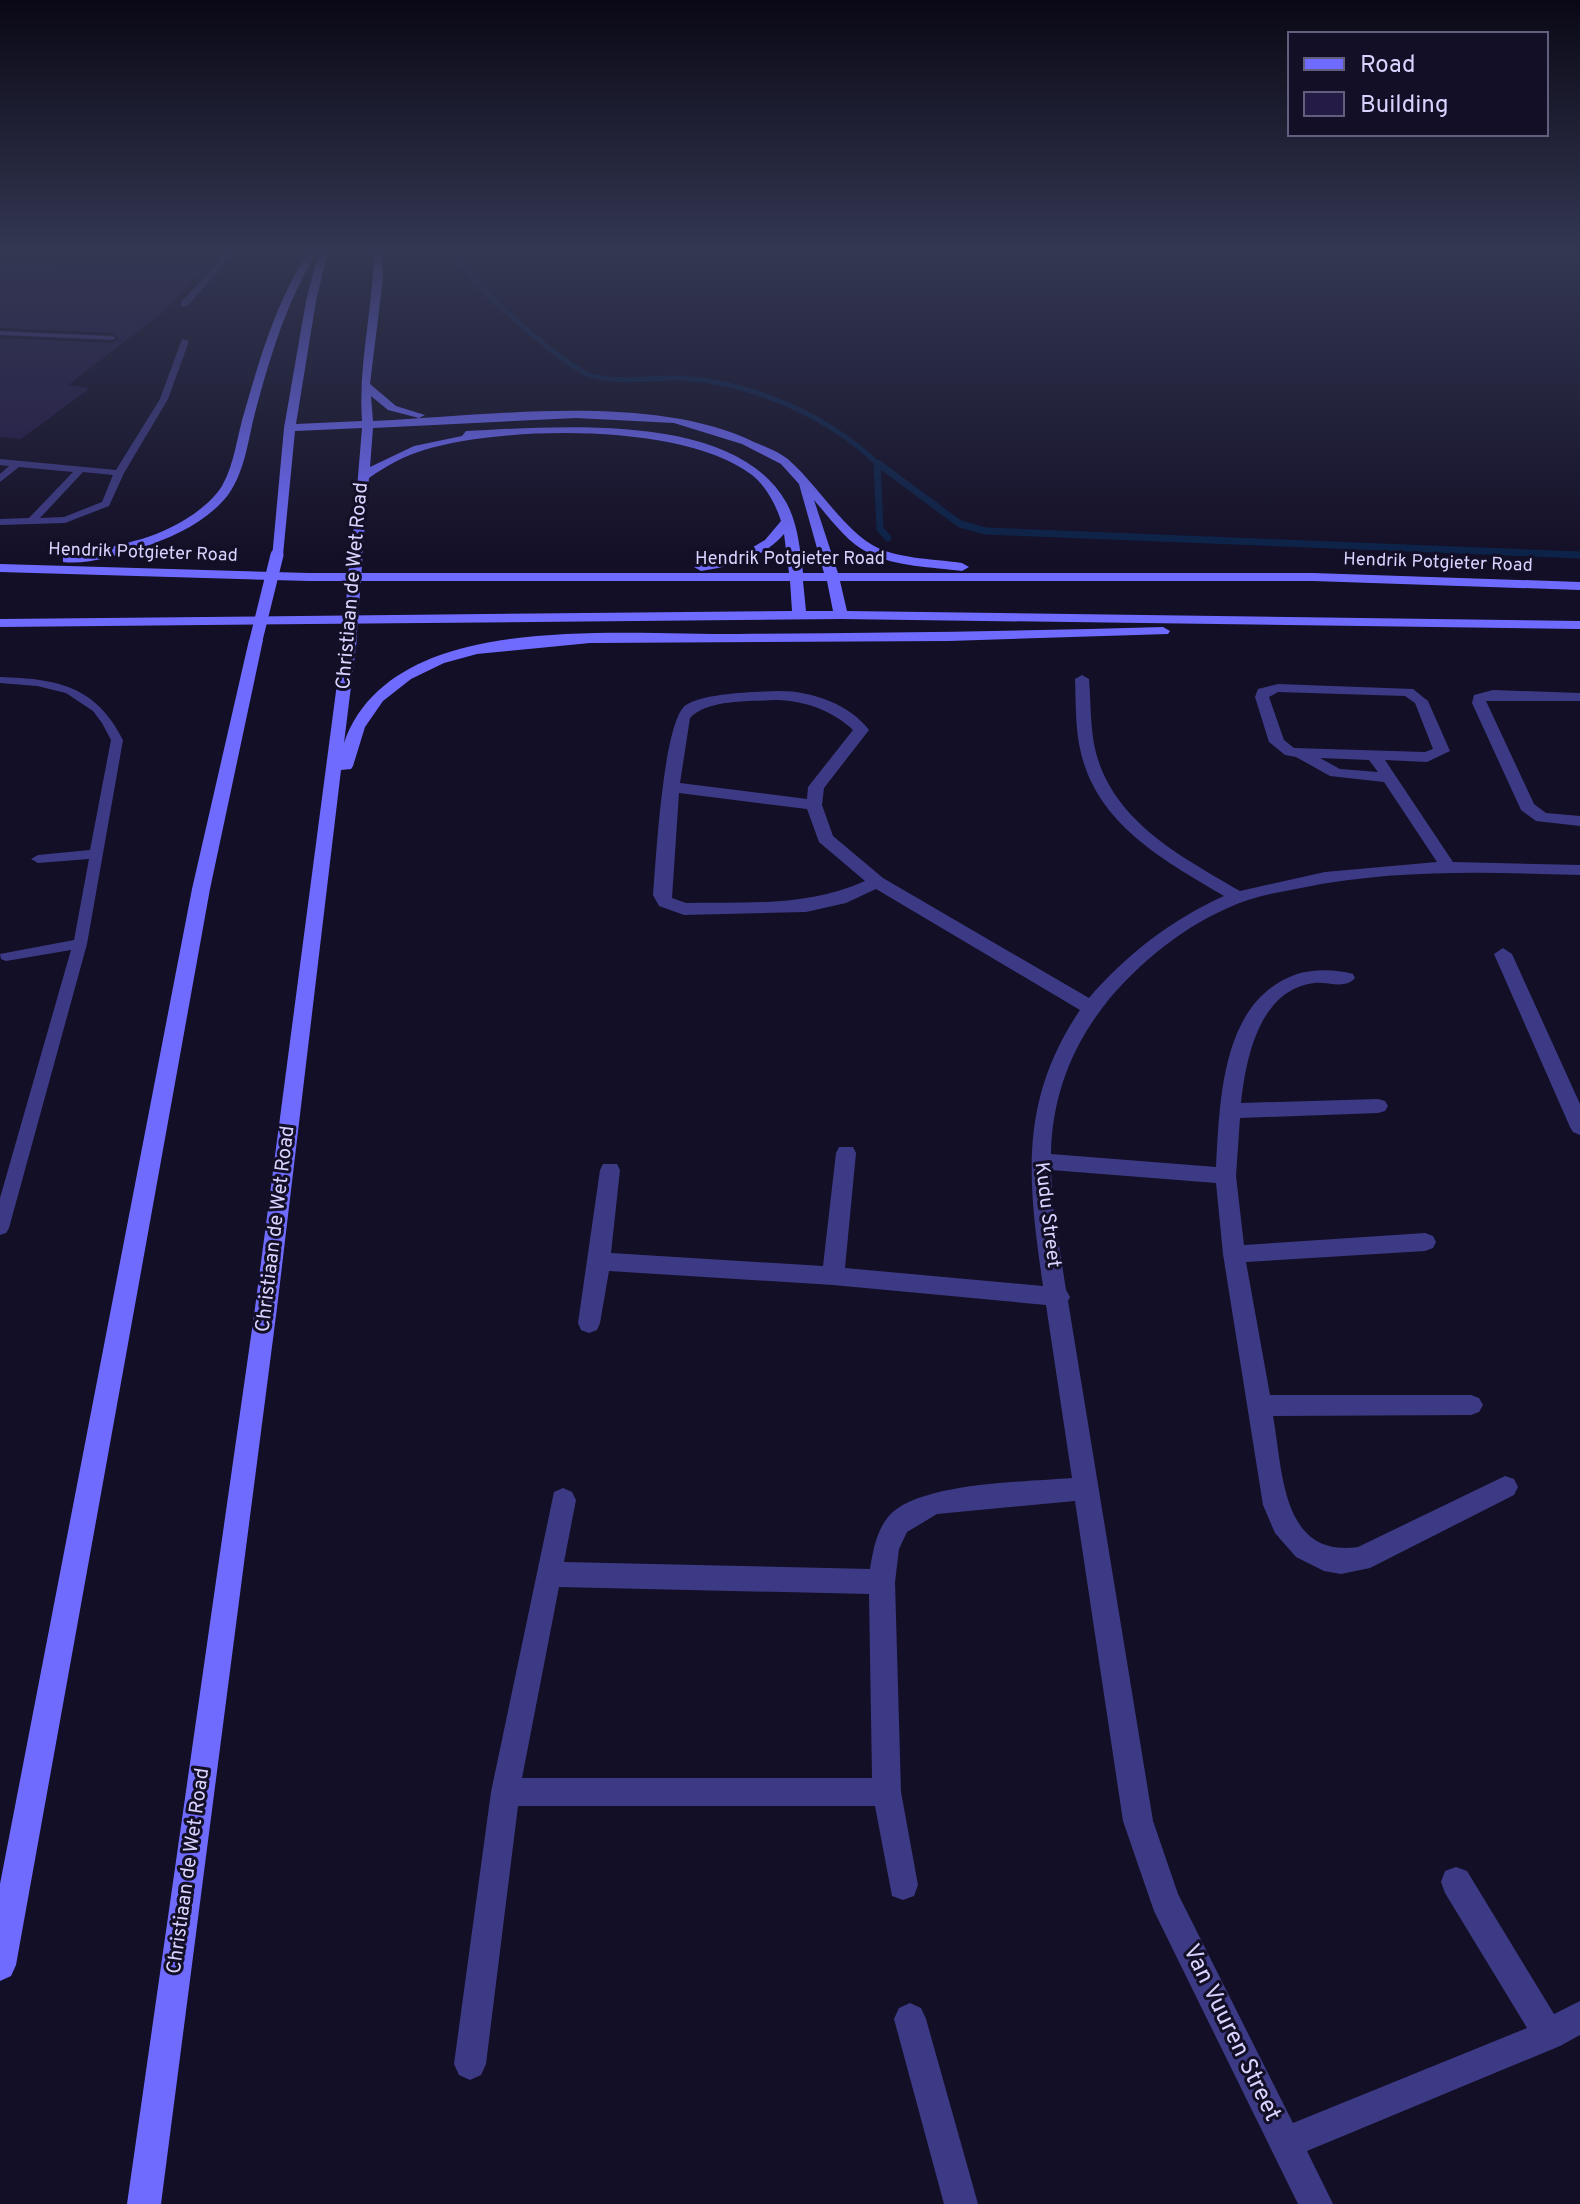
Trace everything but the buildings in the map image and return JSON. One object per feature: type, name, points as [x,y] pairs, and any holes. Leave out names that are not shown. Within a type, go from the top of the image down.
[{"type":"main road","points":[[0,566],[115,550],[172,531],[210,507],[224,492],[239,459],[268,354]]},
{"type":"main road","points":[[0,1965],[201,889],[277,555],[289,434],[302,354]]},
{"type":"main road","name":"Christiaan de Wet Road","points":[[144,2204],[266,1308],[350,638],[368,424],[365,385],[369,354]]},
{"type":"main road","points":[[365,385],[392,408],[459,421]]},
{"type":"main road","points":[[289,434],[368,424],[576,415],[675,420],[746,442],[785,462],[862,544],[881,554],[938,565],[1064,578]]},
{"type":"main road","points":[[363,477],[382,462],[420,446],[511,433]]},
{"type":"main road","points":[[289,434],[367,438],[622,433],[693,444],[750,466],[774,493],[794,544],[799,615]]},
{"type":"main road","points":[[804,481],[819,540],[835,578],[841,615]]},
{"type":"main road","points":[[618,577],[733,562],[767,547],[786,523]]},
{"type":"main road","name":"Hendrik Potgieter Road","points":[[0,566],[309,577],[1313,577],[1580,586]]},
{"type":"main road","points":[[0,623],[841,615],[1580,625]]},
{"type":"main road","points":[[326,831],[340,799],[349,746],[359,721],[372,702],[384,690],[422,667],[494,646],[533,641],[949,637],[1435,621]]},
{"type":"street","points":[[1082,679],[1087,750],[1101,786],[1116,809],[1171,856],[1238,897]]},
{"type":"street","points":[[1269,689],[1398,691],[1416,696],[1442,751],[1427,757],[1374,755],[1290,752],[1277,742],[1263,692],[1269,689]]},
{"type":"street","points":[[1580,697],[1493,694],[1479,698],[1527,807],[1542,818],[1580,821]]},
{"type":"street","points":[[877,882],[840,899],[806,906],[673,908],[665,902],[662,895],[671,787],[682,718],[686,712],[707,704],[793,696],[813,701],[854,721],[861,730],[816,787],[814,805],[825,838],[877,882],[1090,1007]]},
{"type":"street","points":[[1300,753],[1336,773],[1389,778]]},
{"type":"street","points":[[1374,755],[1447,865]]},
{"type":"street","points":[[671,787],[814,805]]},
{"type":"street","name":"Kudu Street","points":[[1150,1861],[1138,1821],[1121,1719],[1059,1297],[1042,1207],[1039,1161],[1044,1110],[1060,1059],[1090,1007],[1139,956],[1190,920],[1238,897],[1319,878],[1447,865],[1580,870]]},
{"type":"street","points":[[1503,954],[1580,1127]]},
{"type":"street","points":[[1346,978],[1308,977],[1271,994],[1257,1008],[1239,1054],[1229,1111],[1226,1176],[1234,1254],[1281,1523],[1291,1537],[1323,1558],[1335,1562],[1361,1559],[1505,1487]]},
{"type":"street","points":[[1229,1111],[1378,1106]]},
{"type":"street","points":[[833,1276],[846,1153]]},
{"type":"street","points":[[1039,1161],[1226,1176]]},
{"type":"street","points":[[589,1323],[610,1170]]},
{"type":"street","points":[[1234,1254],[1425,1242]]},
{"type":"street","points":[[599,1261],[833,1276],[1059,1297]]},
{"type":"street","points":[[1259,1406],[1471,1405]]},
{"type":"street","points":[[903,1885],[887,1792],[882,1582],[886,1547],[898,1524],[933,1503],[1086,1488]]},
{"type":"street","points":[[470,2064],[505,1792],[563,1500]]},
{"type":"street","points":[[550,1574],[882,1582]]},
{"type":"street","points":[[505,1792],[887,1792]]},
{"type":"street","name":"Van Vuuren Street","points":[[1150,1861],[1165,1900],[1316,2204]]},
{"type":"street","points":[[1456,1882],[1549,2035]]},
{"type":"street","points":[[1285,2143],[1549,2035],[1580,2017]]},
{"type":"street","points":[[910,2019],[961,2204]]},
{"type":"lane","points":[[0,522],[65,520],[106,504],[119,473],[164,399],[180,354]]},
{"type":"lane","points":[[0,462],[119,473]]},
{"type":"lane","points":[[0,479],[17,463]]},
{"type":"lane","points":[[31,522],[82,468]]},
{"type":"lane","points":[[0,680],[49,683],[78,693],[98,707],[110,721],[117,740],[80,944],[0,1228]]},
{"type":"lane","points":[[38,859],[96,854]]},
{"type":"lane","points":[[6,956],[80,944]]},
{"type":"waterway","points":[[557,354],[578,369],[601,378],[682,378],[735,386],[761,394],[837,431],[877,463]]},
{"type":"waterway","points":[[877,463],[880,529],[888,538]]},
{"type":"waterway","points":[[879,464],[960,524],[986,531],[1580,555]]}]
